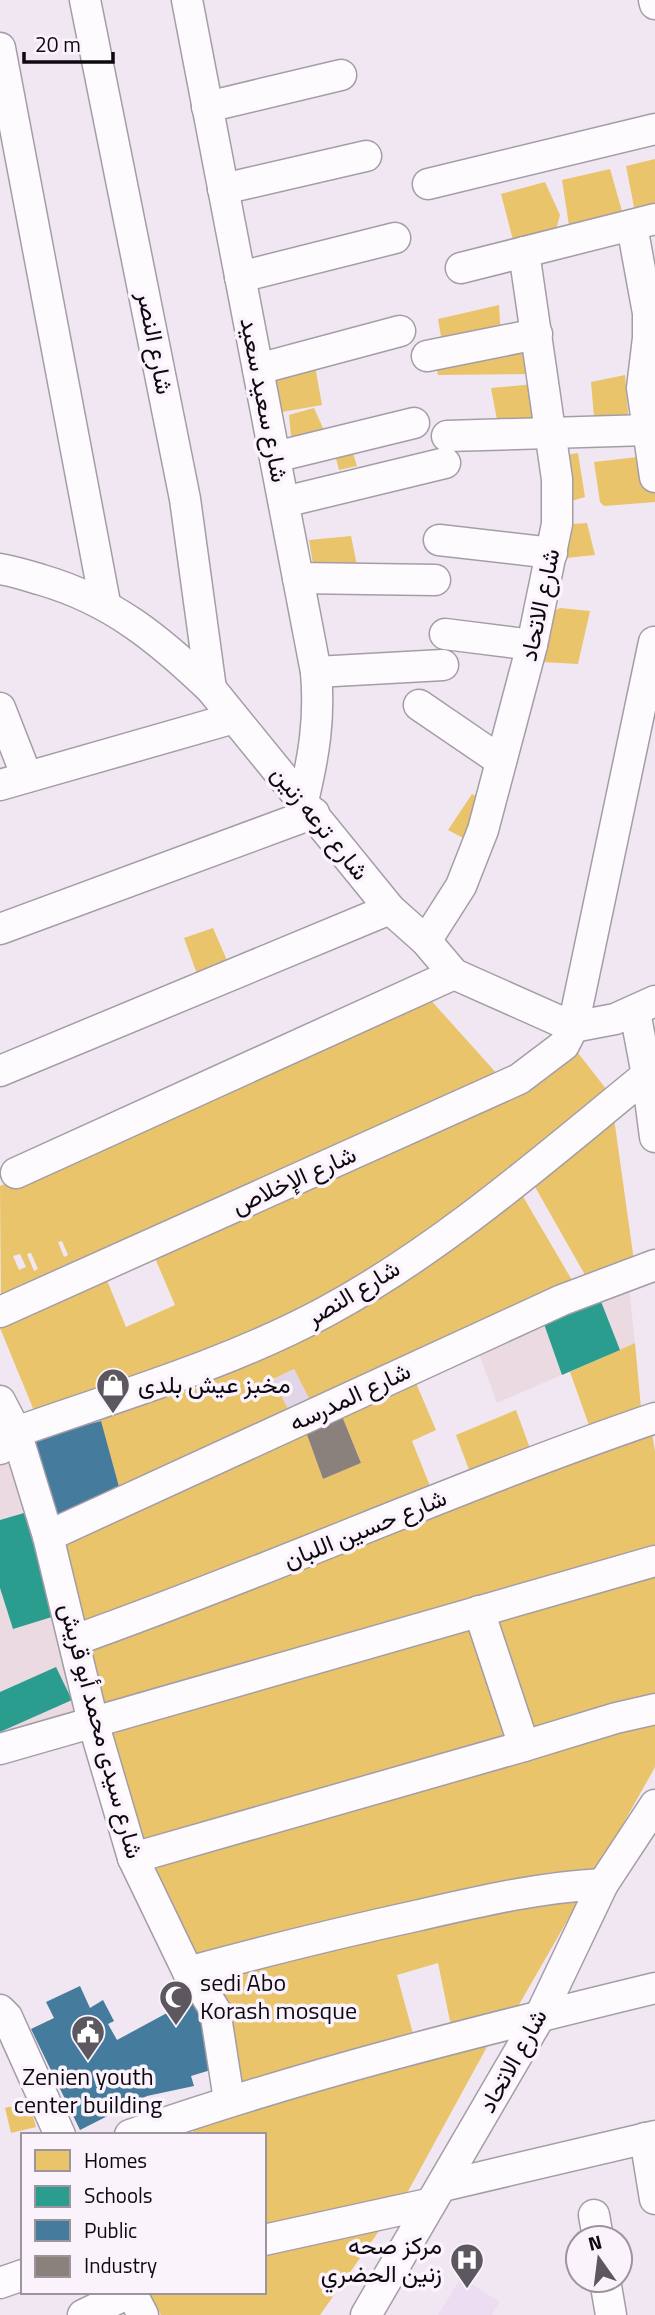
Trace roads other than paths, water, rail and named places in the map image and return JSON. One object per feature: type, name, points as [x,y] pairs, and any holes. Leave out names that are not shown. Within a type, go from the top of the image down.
[{"type":"street","name":"شارع النصر","points":[[85,0],[185,499],[211,689]]},
{"type":"street","name":"شارع سعيد سعيد","points":[[193,1],[207,107],[316,672],[318,724],[308,807]]},
{"type":"street","points":[[0,48],[105,603]]},
{"type":"street","points":[[207,107],[341,75]]},
{"type":"street","points":[[428,184],[655,129]]},
{"type":"street","points":[[223,190],[366,156]]},
{"type":"street","points":[[461,268],[643,223],[648,338],[642,388],[655,477]]},
{"type":"street","points":[[240,276],[395,238]]},
{"type":"street","name":"شارع الاتحاد","points":[[426,941],[461,886],[483,830],[532,645],[552,552],[558,509],[551,433],[524,252]]},
{"type":"street","points":[[258,369],[400,331]]},
{"type":"street","points":[[427,356],[537,334]]},
{"type":"street","points":[[275,457],[414,423]]},
{"type":"street","points":[[284,502],[446,449],[551,433],[648,430]]},
{"type":"street","points":[[439,540],[552,552]]},
{"type":"street","name":"شارع ترعه زنين","points":[[0,569],[66,587],[105,603],[143,628],[211,689],[390,909],[426,941],[454,974],[573,1027]]},
{"type":"street","points":[[298,578],[435,580]]},
{"type":"street","points":[[445,634],[532,645]]},
{"type":"street","points":[[654,642],[573,1027],[615,1019],[645,1007],[647,1075],[655,1137]]},
{"type":"street","points":[[316,672],[443,665]]},
{"type":"street","points":[[419,705],[501,761]]},
{"type":"street","points":[[0,708],[13,781],[234,718]]},
{"type":"street","points":[[0,929],[308,807]]},
{"type":"street","points":[[0,1071],[390,909]]},
{"type":"street","points":[[16,1172],[454,974]]},
{"type":"street","name":"شارع الإخلاص","points":[[0,1312],[519,1079],[564,1045],[573,1027]]},
{"type":"street","name":"شارع النصر","points":[[8,1441],[235,1354],[328,1310],[382,1278],[434,1242],[519,1179],[647,1075]]},
{"type":"street","name":"شارع المدرسه","points":[[48,1536],[582,1291],[655,1265]]},
{"type":"street","name":"شارع سيدى محمد أبو قريش","points":[[0,1401],[8,1441],[48,1536],[93,1722],[133,1857],[188,1972],[215,2010],[229,2100]]},
{"type":"street","name":"شارع حسين اللبان","points":[[75,1640],[186,1601],[552,1453],[655,1419]]},
{"type":"street","points":[[0,1749],[655,1561]]},
{"type":"street","points":[[479,1611],[524,1746]]},
{"type":"street","points":[[133,1857],[655,1709]]},
{"type":"street","name":"شارع الاتحاد","points":[[366,2315],[540,2016],[603,1884],[655,1805]]},
{"type":"street","points":[[188,1972],[472,1903],[548,1888],[603,1884]]},
{"type":"street","points":[[136,2133],[229,2100],[540,2016],[655,1988]]},
{"type":"street","points":[[0,2010],[12,2028],[59,2133]]},
{"type":"street","points":[[266,2239],[650,2137],[655,2199]]},
{"type":"street","points":[[0,2283],[21,2276]]},
{"type":"street","points":[[83,2315],[127,2294]]},
{"type":"street","points":[[132,2294],[143,2315]]},
{"type":"street","points":[[603,2314],[604,2294]]},
{"type":"place","name":"مخبز عيش بلدى","points":[[113,1415]]},
{"type":"place","name":"sedi Abo Korash mosque","points":[[176,2027]]},
{"type":"place","name":"Zenien youth center building","points":[[88,2062]]},
{"type":"place","name":"مركز صحه زنين الحضري","points":[[467,2290]]}]
